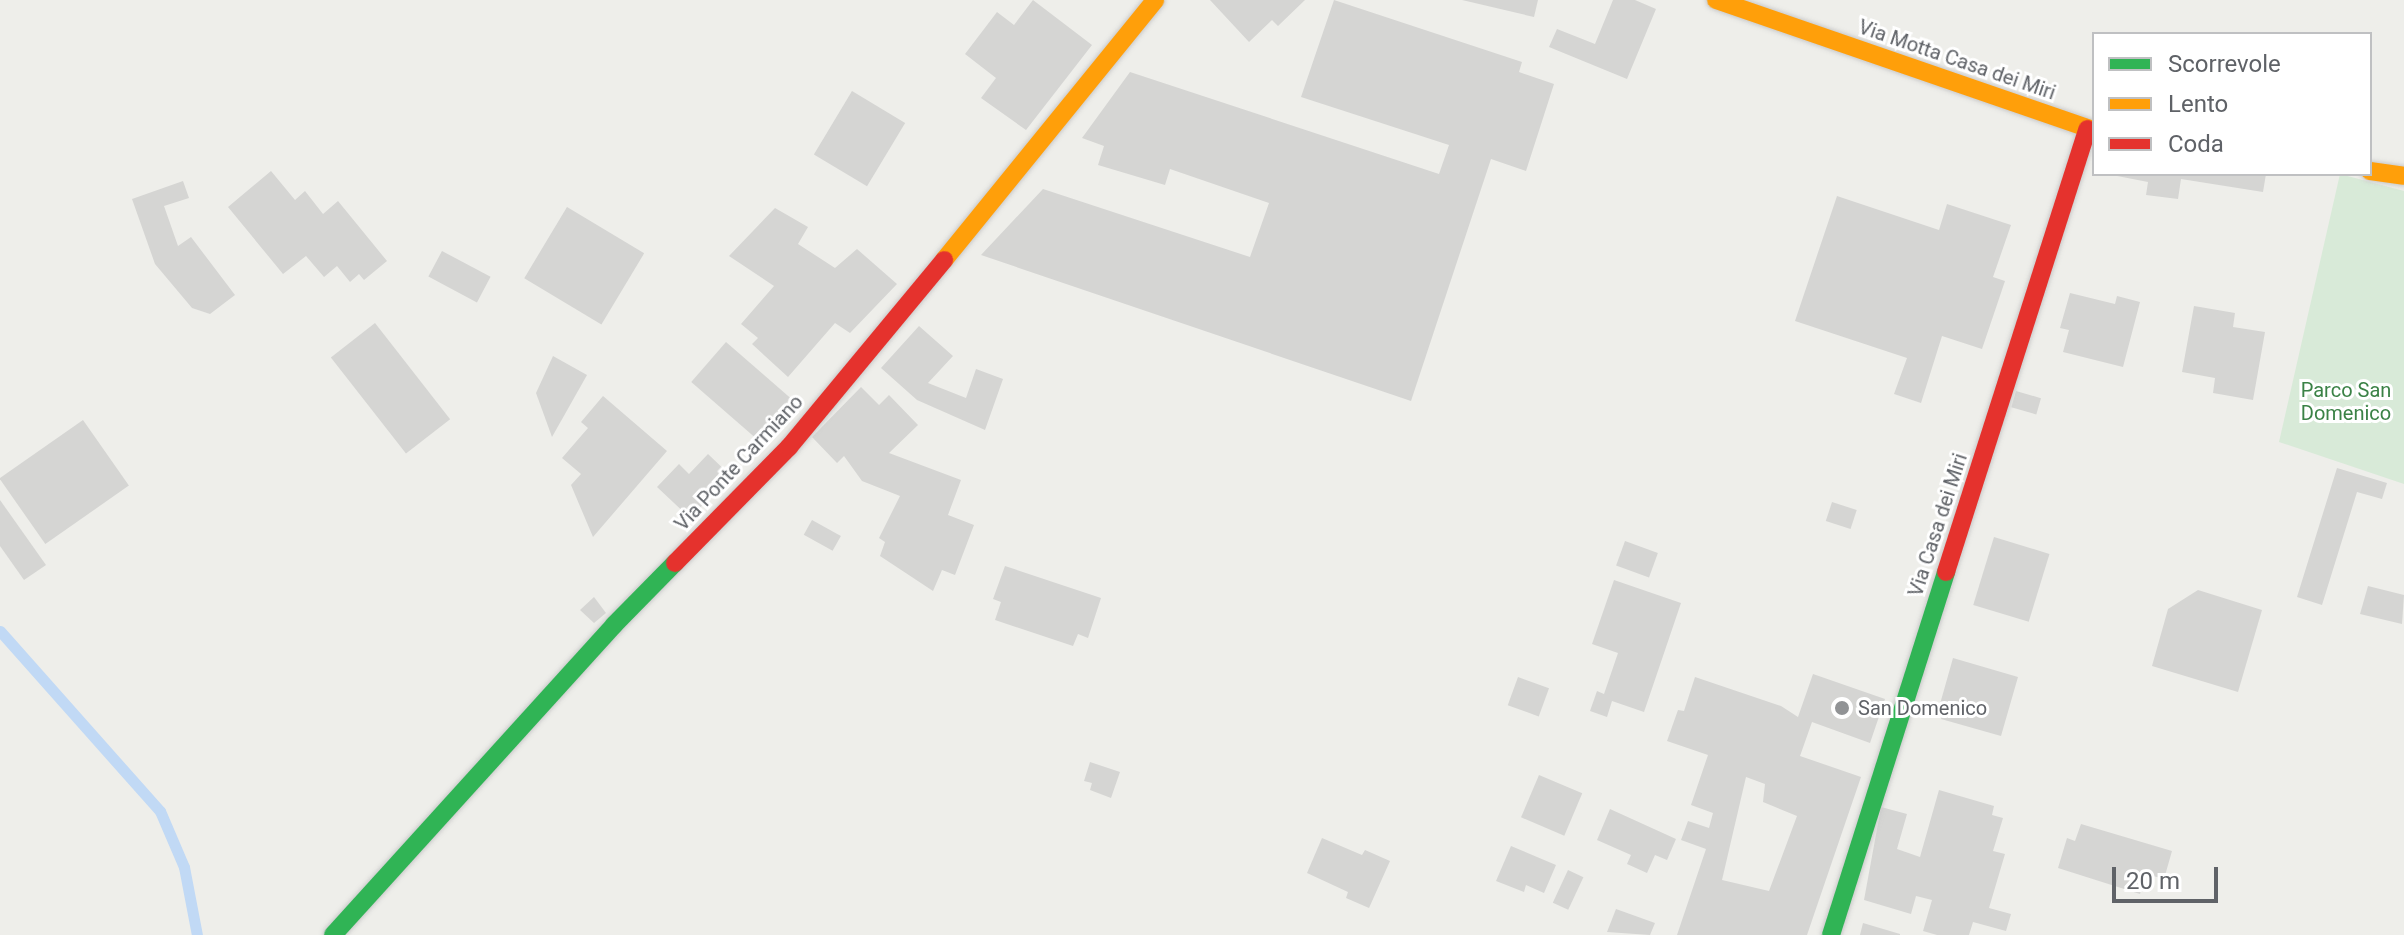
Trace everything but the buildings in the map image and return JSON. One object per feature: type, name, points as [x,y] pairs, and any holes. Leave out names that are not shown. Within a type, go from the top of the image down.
[{"type":"street","name":"Via Ponte Carmiano","points":[[333,935],[614,625],[789,447],[1063,117],[1155,0]]},
{"type":"street","name":"Via Motta Casa dei Miri","points":[[1716,0],[2090,129]]},
{"type":"street","name":"Via Casa dei Miri","points":[[1831,935],[2090,129]]},
{"type":"street","points":[[2372,171],[2404,176]]},
{"type":"green space","name":"Parco San Domenico","points":[[2340,176],[2404,191],[2404,484],[2279,442]]},
{"type":"waterway","points":[[0,631],[160,811],[184,867],[197,935]]},
{"type":"traffic: fast","points":[[333,935],[614,625],[675,563]]},
{"type":"traffic: fast","points":[[1831,935],[1946,572]]},
{"type":"traffic: slow","points":[[944,260],[1155,0]]},
{"type":"traffic: slow","points":[[1716,0],[2092,129]]},
{"type":"traffic: slow","points":[[2372,171],[2404,176]]},
{"type":"traffic: jam","points":[[1946,572],[2087,129]]},
{"type":"traffic: jam","points":[[675,563],[789,447],[944,260]]},
{"type":"place","name":"San Domenico","points":[[1842,708]]}]
